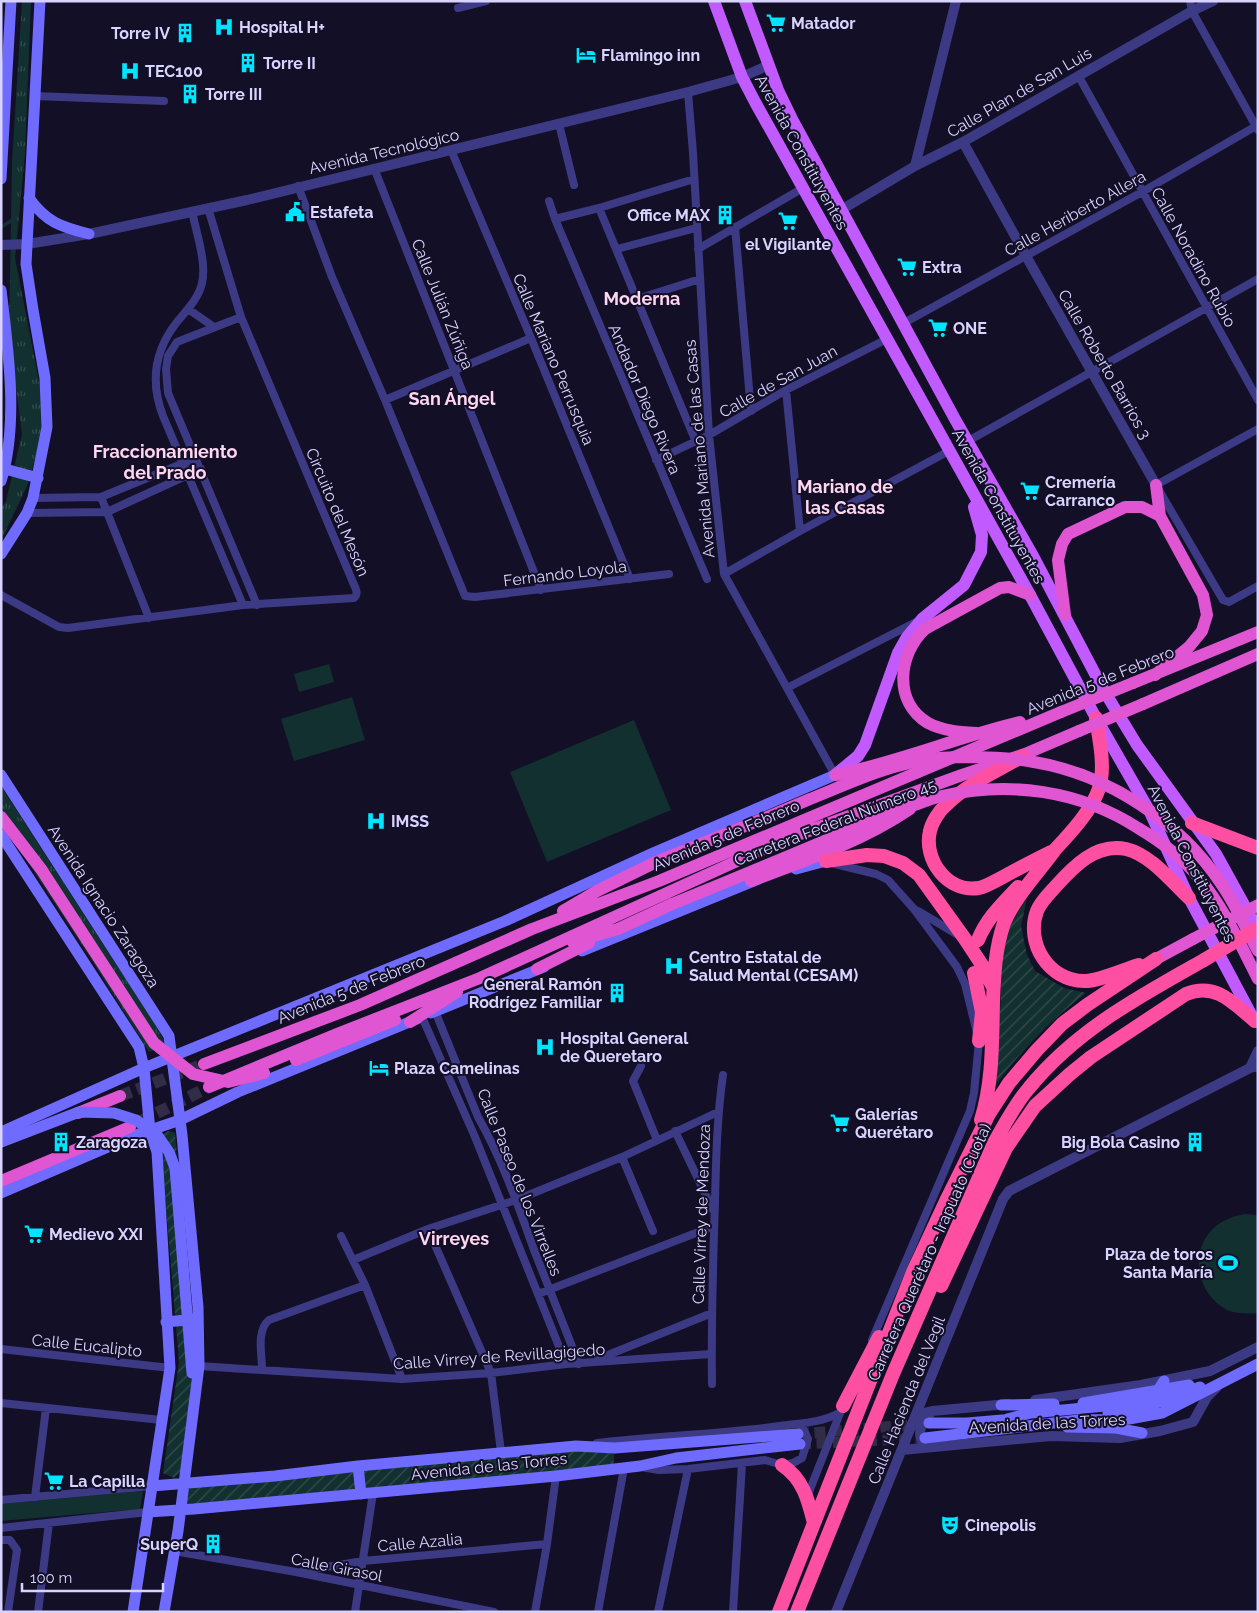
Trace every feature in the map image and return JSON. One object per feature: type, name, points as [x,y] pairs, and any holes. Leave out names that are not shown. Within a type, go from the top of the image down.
[{"type":"highway","points":[[1155,675],[1189,647],[1202,630],[1206,615],[1202,596],[1160,516],[1156,486]]},
{"type":"highway","points":[[1064,615],[1058,560],[1062,544],[1068,534],[1125,507],[1142,507],[1160,516]]},
{"type":"highway","points":[[977,733],[937,727],[921,718],[915,712],[906,698],[903,681],[910,649],[914,641],[925,629],[1000,588],[1009,587],[1030,596]]},
{"type":"highway","name":"Avenida 5 de Febrero","points":[[204,1064],[360,1005],[532,929],[660,881],[1047,717],[1258,632]]},
{"type":"highway","name":"Avenida 5 de Febrero","points":[[209,1087],[346,1030],[480,978],[781,841],[1025,754],[1258,654]]},
{"type":"highway","points":[[835,775],[977,733],[1047,717]]},
{"type":"highway","points":[[971,1150],[984,1111],[989,1086],[995,964],[1004,923],[1014,905],[1054,851],[1091,807],[1098,794],[1102,762],[1096,718]]},
{"type":"highway","points":[[1025,754],[966,789],[945,806],[932,824],[928,840],[930,855],[942,875],[955,884],[969,888],[987,885],[1054,851]]},
{"type":"highway","name":"Carretera Federal Número 45","points":[[532,929],[597,891],[656,862],[856,779],[932,758],[994,757],[1034,762],[1064,769],[1116,791],[1140,804],[1188,842],[1222,885],[1258,951]]},
{"type":"highway","points":[[751,881],[848,844],[894,820],[962,775]]},
{"type":"highway","name":"Carretera Federal Número 45","points":[[533,954],[618,929],[672,904],[874,820],[941,796],[981,790],[1013,788],[1050,792],[1085,802],[1122,817],[1179,857],[1198,876],[1216,900],[1258,979]]},
{"type":"highway","points":[[1,817],[42,869],[154,1043],[192,1074],[228,1082],[264,1072],[394,1020],[480,978]]},
{"type":"highway","points":[[1192,823],[1258,848]]},
{"type":"highway","points":[[1189,898],[1159,869],[1140,855],[1125,849],[1109,849],[1093,853],[1069,871],[1041,902],[1035,918],[1034,935],[1039,952],[1048,966],[1062,976],[1087,982],[1156,959],[1258,905]]},
{"type":"highway","points":[[971,939],[994,912],[1054,851]]},
{"type":"highway","points":[[826,862],[867,855],[884,856],[903,863],[919,875],[971,939],[994,988]]},
{"type":"highway","points":[[537,969],[618,929]]},
{"type":"highway","name":"Carretera Querétaro - Irapuato (Cuota)","points":[[797,1612],[893,1374],[994,1142],[1028,1088],[1057,1057],[1088,1031],[1122,1007],[1258,929]]},
{"type":"highway","name":"Carretera Querétaro - Irapuato (Cuota)","points":[[779,1612],[914,1272],[989,1114],[1009,1083],[1062,1024],[1156,959]]},
{"type":"highway","points":[[974,973],[982,1012],[979,1041]]},
{"type":"highway","points":[[410,1022],[480,978]]},
{"type":"highway","points":[[893,1374],[935,1299],[1006,1148],[1035,1106],[1091,1057],[1186,994],[1208,990],[1217,993],[1227,998],[1256,1024]]},
{"type":"highway","points":[[1,1144],[120,1096]]},
{"type":"highway","points":[[1,1181],[130,1127]]},
{"type":"highway","points":[[841,1410],[914,1272]]},
{"type":"highway","points":[[782,1465],[793,1472],[807,1497],[814,1523]]},
{"type":"main road","points":[[1,179],[11,1]]},
{"type":"main road","points":[[1,554],[27,513],[33,498],[48,427],[45,378],[26,264],[40,1]]},
{"type":"main road","name":"Avenida Constituyentes","points":[[714,1],[742,77],[1096,718],[1150,812],[1189,898],[1256,1024]]},
{"type":"main road","name":"Avenida Constituyentes","points":[[745,1],[778,90],[792,119],[1033,556],[1103,689],[1137,745],[1216,854],[1258,929]]},
{"type":"main road","points":[[29,198],[46,219],[66,229],[89,234]]},
{"type":"main road","points":[[1,290],[11,424],[5,469],[1,481]]},
{"type":"main road","points":[[5,469],[38,478]]},
{"type":"main road","points":[[835,775],[858,756],[865,745],[898,653],[907,636],[922,619],[964,585],[981,552],[982,535],[969,488]]},
{"type":"main road","name":"Avenida Ignacio Zaragoza","points":[[1,775],[169,1036],[180,1120],[198,1319],[196,1369]]},
{"type":"main road","name":"Avenida 5 de Febrero","points":[[1,1132],[144,1068],[513,917],[653,852],[835,775]]},
{"type":"main road","points":[[1,835],[139,1047],[144,1068],[150,1130],[157,1152],[170,1368],[133,1612]]},
{"type":"main road","points":[[1,1193],[136,1135],[180,1120],[238,1092],[751,881],[826,862]]},
{"type":"main road","points":[[45,900],[56,908],[61,909],[70,905],[74,897],[65,876]]},
{"type":"main road","points":[[1,1144],[79,1112],[114,1113],[136,1120],[158,1136],[170,1152],[175,1168],[196,1369],[196,1390],[181,1509],[164,1612]]},
{"type":"main road","points":[[166,1322],[198,1319]]},
{"type":"main road","points":[[1078,1418],[1136,1410],[1156,1404],[1217,1383],[1258,1359]]},
{"type":"main road","points":[[1078,1418],[1129,1419],[1162,1413],[1258,1366]]},
{"type":"main road","points":[[1007,1419],[1031,1413],[1137,1402],[1156,1395],[1164,1381]]},
{"type":"main road","points":[[1001,1405],[1083,1403],[1217,1383]]},
{"type":"main road","name":"Avenida de las Torres","points":[[929,1423],[1078,1418]]},
{"type":"main road","name":"Avenida de las Torres","points":[[926,1442],[1078,1418]]},
{"type":"main road","points":[[1028,1426],[1116,1428],[1142,1433]]},
{"type":"main road","name":"Avenida de las Torres","points":[[152,1486],[275,1476],[501,1452],[576,1446],[615,1448],[800,1434]]},
{"type":"main road","name":"Avenida de las Torres","points":[[148,1512],[373,1493],[624,1468],[800,1434]]},
{"type":"main road","points":[[358,1466],[361,1494]]},
{"type":"street","points":[[458,8],[486,1]]},
{"type":"street","points":[[915,166],[956,1]]},
{"type":"street","name":"Calle Plan de San Luis","points":[[841,210],[915,166],[963,142],[1078,75],[1191,6],[1213,1]]},
{"type":"street","points":[[1191,6],[1257,127]]},
{"type":"street","name":"Avenida Tecnológico","points":[[1,244],[27,244],[89,234],[208,208],[688,92],[742,77],[769,65]]},
{"type":"street","name":"Calle Noradino Rubio","points":[[1078,75],[1258,400]]},
{"type":"street","name":"Avenida Mariano de las Casas","points":[[688,92],[709,436],[724,574],[835,775]]},
{"type":"street","points":[[35,96],[164,101]]},
{"type":"street","points":[[559,124],[574,185]]},
{"type":"street","name":"Calle Heriberto Allera","points":[[904,323],[1257,127]]},
{"type":"street","name":"Calle Roberto Barrios 3","points":[[963,142],[1156,486],[1223,600],[1229,602],[1258,586]]},
{"type":"street","name":"Calle Mariano Perrusquia","points":[[452,150],[630,578]]},
{"type":"street","name":"Calle Julián Zúñiga","points":[[374,168],[541,590]]},
{"type":"street","points":[[555,219],[600,208],[694,179]]},
{"type":"street","points":[[298,186],[332,277],[385,400],[531,338]]},
{"type":"street","points":[[698,249],[803,188]]},
{"type":"street","name":"Andador Diego Rivera","points":[[549,201],[707,579]]},
{"type":"street","name":"Circuito del Mesón","points":[[1,595],[59,627],[68,628],[243,606],[354,598],[357,593],[240,317],[208,208]]},
{"type":"street","points":[[600,208],[696,442]]},
{"type":"street","points":[[192,211],[204,272],[202,286],[163,346],[156,361],[156,384],[160,408],[243,606]]},
{"type":"street","points":[[735,227],[751,411]]},
{"type":"street","points":[[617,249],[696,228]]},
{"type":"street","points":[[637,299],[700,278]]},
{"type":"street","points":[[968,441],[1258,279]]},
{"type":"street","points":[[188,310],[214,328]]},
{"type":"street","points":[[240,317],[177,342],[168,356],[166,369],[168,393],[257,605]]},
{"type":"street","name":"Calle de San Juan","points":[[656,460],[709,436],[786,390],[887,338]]},
{"type":"street","points":[[786,390],[800,530]]},
{"type":"street","name":"Fernando Loyola","points":[[385,400],[465,596],[475,598],[668,574]]},
{"type":"street","points":[[1156,486],[1258,429]]},
{"type":"street","points":[[724,574],[800,530],[949,451]]},
{"type":"street","points":[[33,498],[101,497],[196,458]]},
{"type":"street","points":[[27,513],[107,512],[201,469]]},
{"type":"street","points":[[101,497],[149,618]]},
{"type":"street","points":[[787,688],[922,619]]},
{"type":"street","points":[[807,1497],[841,1410],[970,1111],[974,1094],[979,1041],[965,984],[957,967],[914,909],[888,880],[876,874],[826,862]]},
{"type":"street","points":[[914,909],[971,939]]},
{"type":"street","name":"Calle Paseo de los Virrelles","points":[[435,1012],[478,1117],[488,1133],[516,1200],[549,1290],[580,1364]]},
{"type":"street","name":"Calle Paseo de los Virrelles","points":[[422,1016],[475,1138],[566,1364]]},
{"type":"street","points":[[1254,1067],[1258,1051]]},
{"type":"street","points":[[641,1066],[633,1081],[657,1140]]},
{"type":"street","name":"Calle Hacienda del Vegil","points":[[836,1612],[1003,1199],[1009,1191],[1254,1067]]},
{"type":"street","name":"Calle Virrey de Mendoza","points":[[712,1384],[714,1212],[718,1112],[723,1075]]},
{"type":"street","points":[[353,1260],[428,1229],[516,1200],[622,1157],[718,1112]]},
{"type":"street","points":[[675,1131],[714,1212]]},
{"type":"street","points":[[622,1157],[653,1231]]},
{"type":"street","points":[[538,1294],[714,1226]]},
{"type":"street","points":[[428,1229],[491,1373],[501,1452]]},
{"type":"street","points":[[341,1236],[365,1285],[402,1379]]},
{"type":"street","points":[[262,1369],[262,1332],[264,1325],[269,1320],[365,1285]]},
{"type":"street","points":[[590,1362],[712,1313]]},
{"type":"street","name":"Avenida de las Torres","points":[[916,1415],[932,1411],[1001,1405],[1184,1377],[1210,1371],[1258,1346]]},
{"type":"street","name":"Calle Eucalipto","points":[[1,1349],[170,1368]]},
{"type":"street","name":"Calle Virrey de Revillagigedo","points":[[196,1369],[262,1369],[402,1379],[491,1373],[590,1362],[711,1354]]},
{"type":"street","name":"Avenida de las Torres","points":[[902,1450],[926,1442],[1051,1436],[1120,1438],[1160,1431],[1194,1422],[1207,1396],[1217,1383],[1258,1366]]},
{"type":"street","points":[[1184,1377],[1192,1382],[1217,1383]]},
{"type":"street","points":[[1,1403],[161,1420]]},
{"type":"street","points":[[35,1497],[46,1408]]},
{"type":"street","name":"Avenida de las Torres","points":[[800,1434],[841,1410]]},
{"type":"street","points":[[926,1442],[919,1436],[921,1426],[932,1411]]},
{"type":"street","points":[[640,1466],[660,1470],[742,1464],[768,1460],[782,1465],[794,1463],[802,1458],[808,1439],[800,1434]]},
{"type":"street","points":[[733,1612],[742,1464]]},
{"type":"street","points":[[598,1612],[624,1468]]},
{"type":"street","points":[[658,1612],[688,1469]]},
{"type":"street","points":[[535,1612],[556,1476]]},
{"type":"street","points":[[1,1500],[152,1486]]},
{"type":"street","points":[[356,1612],[373,1493]]},
{"type":"street","points":[[1,1528],[148,1512]]},
{"type":"street","points":[[38,1612],[49,1523]]},
{"type":"street","points":[[1,1540],[10,1540],[16,1550],[8,1612]]},
{"type":"street","name":"Calle Azalia","points":[[296,1572],[363,1562],[547,1544]]},
{"type":"street","name":"Calle Girasol","points":[[174,1551],[359,1584],[494,1612]]},
{"type":"green space","points":[[22,1],[31,1],[25,154],[15,258],[45,412],[40,443],[27,486],[1,541],[1,509],[6,501],[22,434],[9,334],[11,223],[1,229],[1,225],[11,219],[12,162]]},
{"type":"green space","points":[[329,664],[334,682],[299,692],[294,674]]},
{"type":"green space","points":[[352,697],[365,740],[294,761],[281,719]]},
{"type":"green space","points":[[634,720],[671,810],[547,862],[510,772]]},
{"type":"green space","points":[[1,786],[113,960],[146,1007],[166,1045],[149,1052],[1,821]]},
{"type":"green space","points":[[1027,898],[1021,926],[1027,955],[1035,971],[1064,988],[1086,993],[1059,1015],[1035,1039],[1012,1064],[991,1092],[1001,998],[1001,965],[1004,941],[1011,924]]},
{"type":"green space","points":[[168,1131],[175,1133],[196,1365],[180,1473],[174,1478],[163,1473],[179,1362],[160,1136]]},
{"type":"green space","name":"Plaza de toros Santa María","points":[[1245,1214],[1258,1215],[1258,1313],[1246,1314],[1227,1310],[1216,1303],[1208,1293],[1199,1271],[1199,1258],[1207,1236],[1223,1221]]},
{"type":"green space","points":[[615,1448],[613,1469],[181,1509],[184,1483]]},
{"type":"green space","points":[[143,1491],[140,1509],[1,1521],[1,1504]]},
{"type":"tunnel","points":[[120,1096],[204,1064]]},
{"type":"tunnel","points":[[141,1121],[209,1087]]},
{"type":"tunnel","points":[[798,1434],[920,1424]]},
{"type":"tunnel","points":[[800,1444],[925,1438]]},
{"type":"place","name":"Matador","points":[[776,23]]},
{"type":"place","name":"Hospital H+","points":[[224,27]]},
{"type":"place","name":"Torre IV","points":[[185,33]]},
{"type":"place","name":"Flamingo inn","points":[[586,55]]},
{"type":"place","name":"Torre II","points":[[248,63]]},
{"type":"place","name":"TEC100","points":[[130,71]]},
{"type":"place","name":"Torre III","points":[[190,94]]},
{"type":"place","name":"Estafeta","points":[[295,212]]},
{"type":"place","name":"Office MAX","points":[[725,215]]},
{"type":"place","name":"el Vigilante","points":[[788,221]]},
{"type":"place","name":"Extra","points":[[907,267]]},
{"type":"place","name":"ONE","points":[[938,328]]},
{"type":"place","name":"Cremería Carranco","points":[[1030,491]]},
{"type":"place","name":"IMSS","points":[[376,821]]},
{"type":"place","name":"Centro Estatal de Salud Mental (CESAM)","points":[[674,966]]},
{"type":"place","name":"General Ramón Rodrígez Familiar","points":[[617,993]]},
{"type":"place","name":"Hospital General de Queretaro","points":[[545,1047]]},
{"type":"place","name":"Plaza Camelinas","points":[[379,1068]]},
{"type":"place","name":"Galerías Querétaro","points":[[840,1123]]},
{"type":"place","name":"Zaragoza","points":[[61,1142]]},
{"type":"place","name":"Big Bola Casino","points":[[1195,1142]]},
{"type":"place","name":"Medievo XXI","points":[[34,1234]]},
{"type":"place","name":"Plaza de toros Santa María","points":[[1228,1263]]},
{"type":"place","name":"La Capilla","points":[[54,1481]]},
{"type":"place","name":"Cinepolis","points":[[950,1525]]},
{"type":"place","name":"SuperQ","points":[[213,1544]]},
{"type":"district","name":"Moderna","points":[[642,299]]},
{"type":"district","name":"San Ángel","points":[[452,399]]},
{"type":"district","name":"Fraccionamiento del Prado","points":[[165,462]]},
{"type":"district","name":"Mariano de las Casas","points":[[845,497]]},
{"type":"district","name":"Virreyes","points":[[454,1239]]}]
